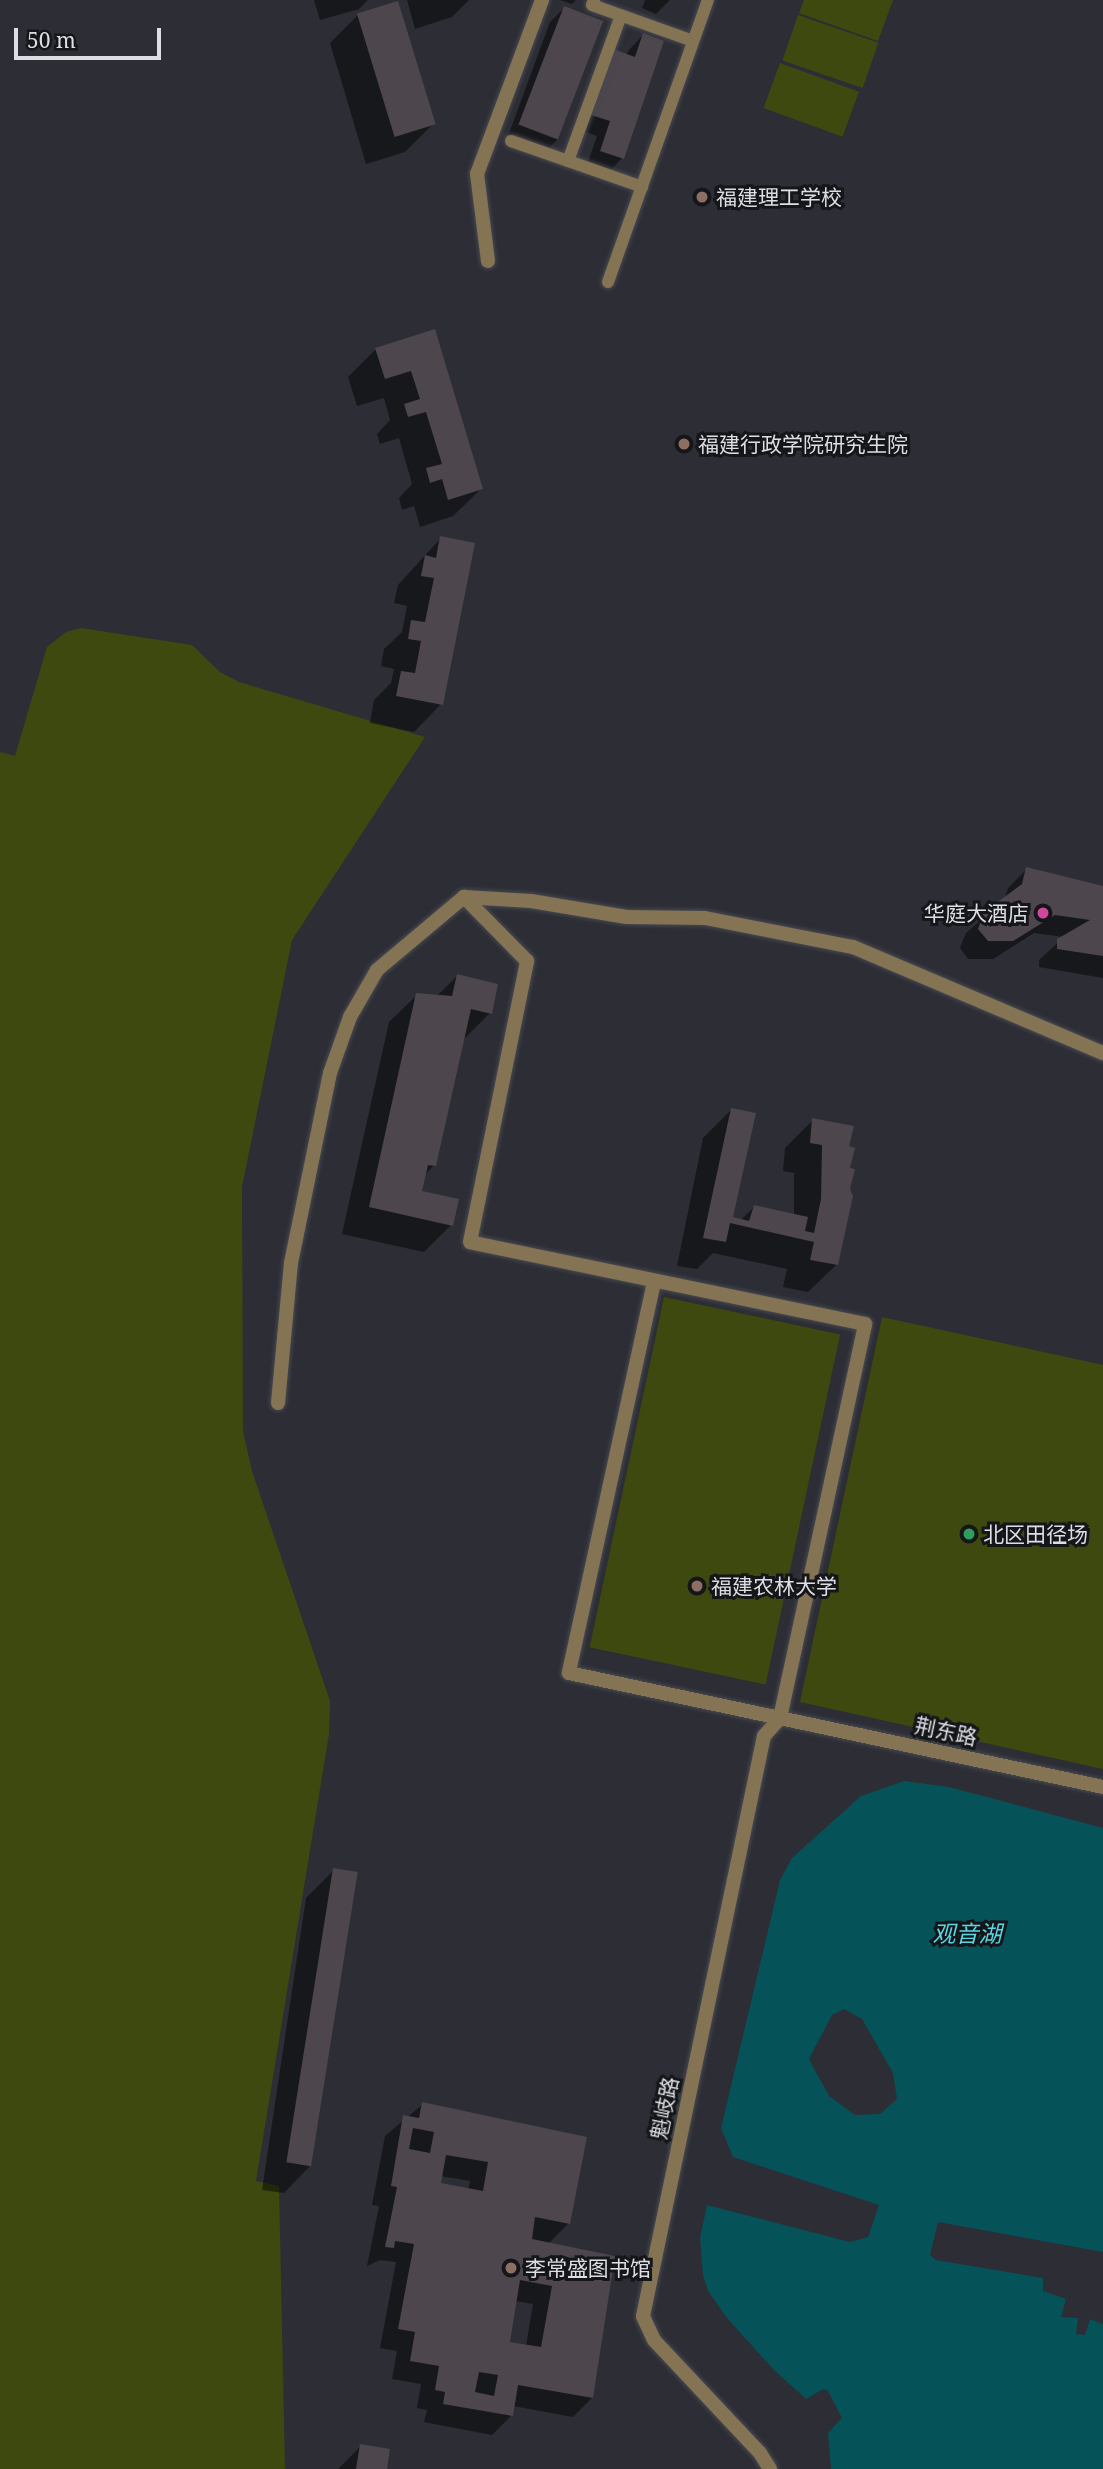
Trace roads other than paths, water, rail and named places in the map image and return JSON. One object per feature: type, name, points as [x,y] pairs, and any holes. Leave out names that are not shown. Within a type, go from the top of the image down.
[{"type":"street","points":[[488,261],[477,174],[542,0]]},
{"type":"street","points":[[278,1404],[291,1263],[330,1073],[350,1017],[377,970],[464,897],[531,901],[627,918],[705,918],[853,947],[1103,1053]]},
{"type":"street","points":[[464,897],[527,961],[470,1242],[865,1324],[780,1718]]},
{"type":"street","name":"荆东路","points":[[654,1282],[569,1673],[1103,1787]]},
{"type":"street","name":"魁岐路","points":[[769,2469],[760,2453],[654,2340],[643,2316],[764,1736],[780,1718]]},
{"type":"lane","points":[[594,0],[592,5],[693,41]]},
{"type":"lane","points":[[608,282],[708,0]]},
{"type":"lane","points":[[568,161],[621,15]]},
{"type":"lane","points":[[511,141],[642,187]]},
{"type":"water","name":"观音湖","points":[[904,1781],[949,1787],[1103,1828],[1103,2252],[938,2222],[930,2255],[936,2260],[1043,2278],[1043,2291],[1066,2299],[1061,2317],[1078,2318],[1076,2334],[1085,2335],[1090,2319],[1103,2324],[1103,2469],[831,2469],[828,2433],[842,2418],[828,2391],[823,2389],[806,2399],[774,2370],[727,2318],[708,2291],[703,2275],[700,2238],[707,2205],[850,2242],[868,2237],[879,2205],[733,2157],[721,2128],[780,1880],[792,1858],[861,1796]],"holes":[[[844,2009],[862,2019],[893,2073],[897,2099],[880,2114],[855,2115],[829,2096],[809,2059],[832,2015]]]},
{"type":"place","name":"福建理工学校","points":[[702,197]]},
{"type":"place","name":"福建行政学院研究生院","points":[[684,444]]},
{"type":"place","name":"华庭大酒店","points":[[1043,913]]},
{"type":"place","name":"北区田径场","points":[[969,1534]]},
{"type":"place","name":"福建农林大学","points":[[697,1586]]},
{"type":"place","name":"李常盛图书馆","points":[[511,2268]]}]
